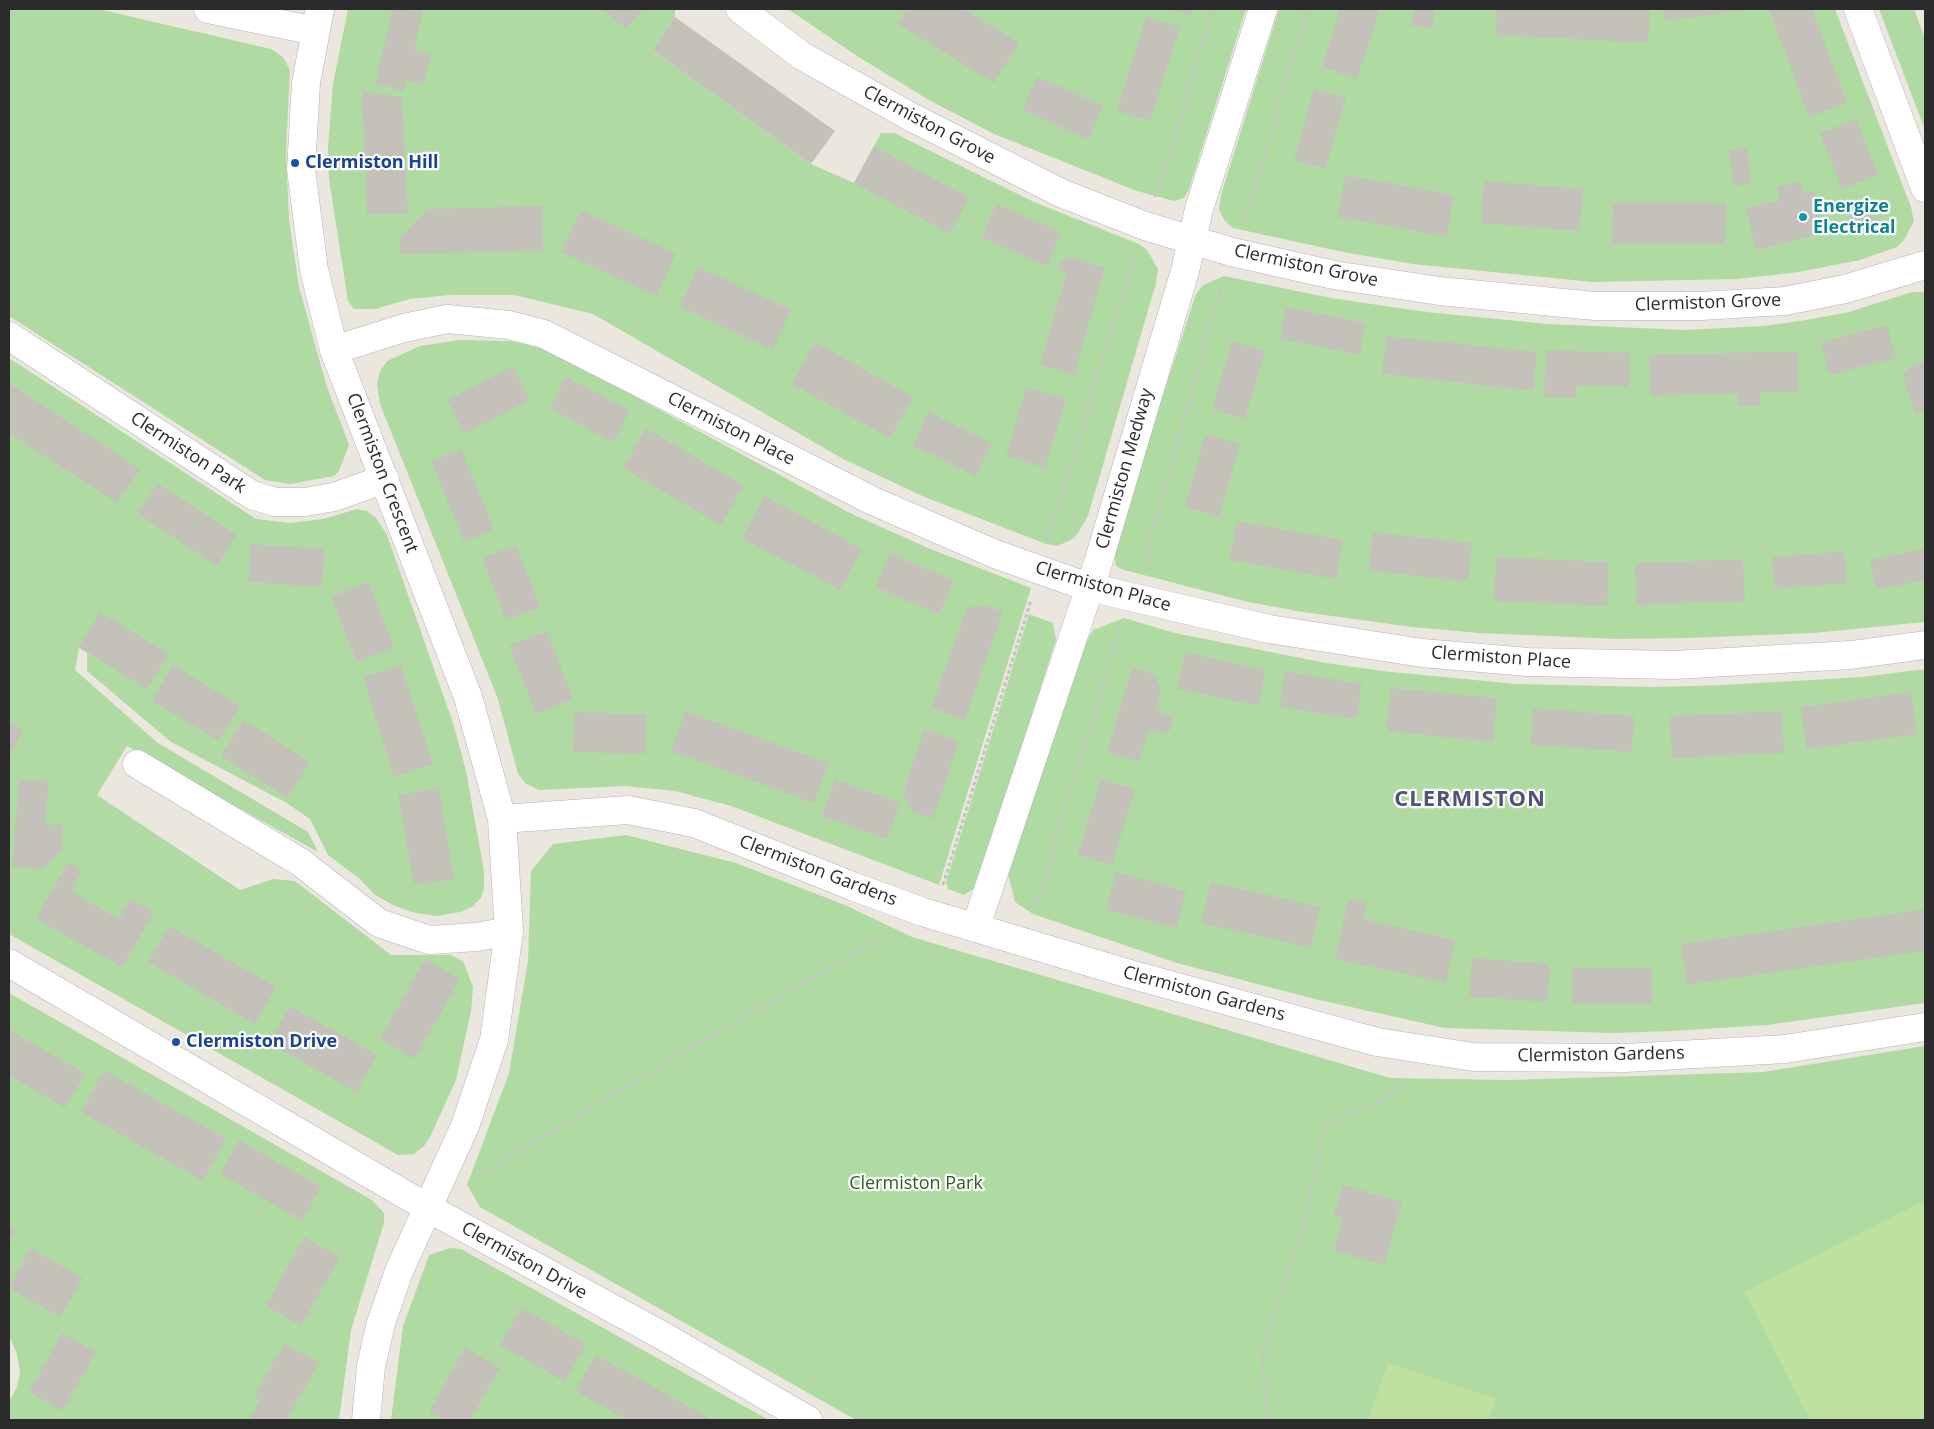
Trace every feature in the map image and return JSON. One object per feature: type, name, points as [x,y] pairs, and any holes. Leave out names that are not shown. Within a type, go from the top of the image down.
[{"type":"street","points":[[208,9],[317,20]]},
{"type":"street","name":"Clermiston Grove","points":[[740,9],[802,56],[911,117],[1061,193],[1145,226],[1191,238],[1232,252],[1334,275],[1439,291],[1595,306],[1701,306],[1785,301],[1845,289],[1925,265]]},
{"type":"street","name":"Clermiston Medway","points":[[976,926],[1088,587],[1098,563],[1185,271],[1191,238],[1263,9]]},
{"type":"street","points":[[1858,9],[1925,188]]},
{"type":"street","name":"Clermiston Crescent","points":[[317,20],[306,83],[301,169],[314,270],[334,350],[468,697],[502,819],[509,931],[494,1040],[465,1126],[399,1271],[381,1323],[371,1366],[366,1420]]},
{"type":"street","name":"Clermiston Place","points":[[334,350],[396,330],[447,319],[508,325],[544,334],[873,502],[995,554],[1088,587],[1270,629],[1422,653],[1528,662],[1674,665],[1851,655],[1925,645]]},
{"type":"street","name":"Clermiston Park","points":[[9,336],[252,495],[275,502],[305,502],[334,497],[385,479]]},
{"type":"street","points":[[137,764],[300,862],[379,923],[429,940],[477,937],[509,931]]},
{"type":"street","name":"Clermiston Gardens","points":[[502,819],[628,810],[694,823],[852,886],[924,912],[976,926],[1126,973],[1377,1042],[1473,1057],[1625,1058],[1785,1049],[1925,1027]]},
{"type":"street","name":"Clermiston Drive","points":[[9,963],[428,1208],[663,1336],[808,1420]]},
{"type":"path","points":[[469,1182],[674,1058],[924,912],[941,889],[1041,570],[1046,544],[1214,9]]},
{"type":"path","points":[[1024,941],[1140,574],[1232,252],[1242,231],[1307,9]]},
{"type":"path","points":[[1267,1420],[1262,1357],[1298,1244],[1326,1125],[1378,1103],[1399,1088],[1411,1047]]},
{"type":"green space","points":[[9,9],[98,9],[271,49],[283,57],[290,70],[286,151],[289,220],[299,287],[326,384],[349,445],[339,471],[334,476],[290,484],[265,480],[9,316]]},
{"type":"green space","points":[[348,9],[675,9],[675,17],[652,50],[811,164],[854,183],[881,133],[894,133],[1034,202],[1139,244],[1147,250],[1158,269],[1156,283],[1088,516],[1078,533],[1071,540],[1057,546],[1046,544],[927,498],[843,459],[593,314],[514,295],[451,295],[410,299],[375,309],[354,309],[348,301],[329,179],[328,146],[333,84]]},
{"type":"green space","points":[[788,9],[1246,9],[1189,189],[1184,198],[1174,201],[1137,191],[994,134],[929,100],[857,56]]},
{"type":"green space","points":[[1279,9],[1835,9],[1911,207],[1914,221],[1904,240],[1897,247],[1860,260],[1799,272],[1738,279],[1593,282],[1413,264],[1343,252],[1233,228],[1225,221],[1219,210],[1221,195]]},
{"type":"green space","points":[[1879,9],[1914,9],[1925,39],[1925,130]]},
{"type":"green space","points":[[1224,276],[1331,298],[1426,312],[1548,324],[1685,330],[1764,326],[1806,320],[1849,312],[1912,292],[1925,292],[1925,622],[1814,633],[1689,638],[1617,639],[1480,633],[1412,627],[1303,612],[1248,602],[1124,570],[1116,566],[1113,549],[1196,294],[1203,285]]},
{"type":"green space","points":[[459,340],[510,341],[554,351],[585,363],[645,402],[850,513],[928,548],[1031,588],[939,885],[731,806],[675,791],[625,786],[539,790],[526,784],[518,774],[498,699],[380,404],[377,384],[380,371],[387,361],[420,346]]},
{"type":"green space","points":[[9,358],[256,519],[290,523],[323,519],[357,509],[367,511],[377,519],[387,535],[453,723],[466,771],[484,871],[484,888],[481,898],[472,907],[460,912],[437,916],[415,913],[395,906],[375,895],[360,879],[328,855],[310,819],[285,802],[171,742],[87,671],[87,653],[79,648],[75,670],[158,743],[308,832],[318,852],[127,746],[97,795],[240,890],[273,879],[295,881],[391,955],[451,955],[463,961],[473,987],[471,1011],[456,1080],[431,1135],[424,1146],[414,1154],[398,1155],[9,934]]},
{"type":"green space","points":[[1029,614],[1053,623],[1056,640],[976,887],[964,895],[948,889],[946,882]]},
{"type":"green space","points":[[1124,618],[1175,633],[1326,663],[1382,671],[1516,684],[1653,687],[1724,685],[1862,677],[1925,669],[1925,1003],[1767,1025],[1671,1031],[1613,1033],[1445,1028],[1315,999],[1177,963],[1033,914],[1015,902],[1008,874],[1083,648],[1093,630]]},
{"type":"green space","name":"Clermiston Park","points":[[626,835],[736,863],[845,905],[912,937],[1390,1078],[1510,1080],[1763,1072],[1925,1046],[1925,1420],[856,1420],[480,1207],[467,1185],[509,1073],[528,961],[531,871],[553,844]]},
{"type":"green space","points":[[9,993],[372,1200],[384,1213],[384,1223],[351,1330],[339,1420],[9,1420],[9,1401],[17,1387],[20,1372],[17,1354],[9,1336]]},
{"type":"green space","points":[[1925,1200],[1925,1420],[1810,1420],[1745,1292]]},
{"type":"green space","points":[[450,1248],[461,1249],[769,1420],[391,1420],[403,1326],[429,1255]]},
{"type":"green space","points":[[1388,1363],[1496,1399],[1488,1420],[1368,1420]]},
{"type":"building","points":[[393,9],[423,11],[414,50],[431,54],[423,85],[406,80],[404,91],[375,84]]},
{"type":"building","points":[[602,9],[644,9],[626,29]]},
{"type":"building","points":[[907,9],[964,9],[1019,43],[994,83],[898,24]]},
{"type":"building","points":[[1172,9],[1192,9],[1190,15]]},
{"type":"building","points":[[1340,9],[1380,9],[1357,79],[1322,67]]},
{"type":"building","points":[[1414,9],[1435,9],[1432,29],[1411,25]]},
{"type":"building","points":[[1497,9],[1650,9],[1648,43],[1496,35]]},
{"type":"building","points":[[1663,9],[1743,9],[1744,10],[1664,21]]},
{"type":"building","points":[[1769,9],[1812,9],[1847,103],[1809,117]]},
{"type":"building","points":[[675,17],[835,131],[811,164],[652,50]]},
{"type":"building","points":[[1146,17],[1180,27],[1150,121],[1117,111]]},
{"type":"building","points":[[1037,77],[1103,106],[1089,139],[1022,110]]},
{"type":"building","points":[[1314,89],[1346,98],[1325,169],[1294,160]]},
{"type":"building","points":[[362,91],[402,97],[408,214],[367,215]]},
{"type":"building","points":[[1856,119],[1878,175],[1842,189],[1820,133]]},
{"type":"building","points":[[874,146],[969,198],[950,234],[854,183]]},
{"type":"building","points":[[1747,148],[1751,184],[1733,186],[1729,150]]},
{"type":"building","points":[[1345,175],[1454,195],[1447,237],[1338,217]]},
{"type":"building","points":[[1484,181],[1583,189],[1579,231],[1481,223]]},
{"type":"building","points":[[1800,181],[1804,194],[1815,191],[1825,233],[1756,250],[1746,208],[1780,200],[1777,187]]},
{"type":"building","points":[[1613,203],[1726,203],[1725,244],[1612,244]]},
{"type":"building","points":[[996,204],[1061,232],[1047,266],[982,238]]},
{"type":"building","points":[[543,206],[543,251],[400,254],[399,240],[427,209]]},
{"type":"building","points":[[1854,206],[1880,220],[1873,233],[1847,219]]},
{"type":"building","points":[[581,210],[676,254],[656,296],[561,252]]},
{"type":"building","points":[[1070,257],[1105,268],[1074,375],[1040,365],[1067,272],[1058,271],[1061,262]]},
{"type":"building","points":[[698,267],[791,310],[773,350],[680,307]]},
{"type":"building","points":[[1286,307],[1366,323],[1360,355],[1280,339]]},
{"type":"building","points":[[1887,325],[1896,358],[1829,375],[1821,342]]},
{"type":"building","points":[[1386,336],[1537,352],[1533,391],[1382,374]]},
{"type":"building","points":[[1232,341],[1265,351],[1245,419],[1212,409]]},
{"type":"building","points":[[815,342],[913,397],[890,438],[792,384]]},
{"type":"building","points":[[1546,350],[1630,353],[1629,387],[1576,385],[1576,398],[1544,397]]},
{"type":"building","points":[[1798,351],[1799,392],[1760,393],[1761,405],[1738,406],[1738,393],[1650,396],[1649,355]]},
{"type":"building","points":[[1925,361],[1925,411],[1915,414],[1903,376],[1910,366]]},
{"type":"building","points":[[513,366],[530,400],[464,434],[447,400]]},
{"type":"building","points":[[566,377],[630,410],[614,442],[550,409]]},
{"type":"building","points":[[9,383],[140,469],[117,503],[9,433]]},
{"type":"building","points":[[1026,387],[1066,399],[1045,468],[1006,456]]},
{"type":"building","points":[[928,412],[992,443],[976,476],[913,446]]},
{"type":"building","points":[[646,428],[744,486],[721,525],[623,468]]},
{"type":"building","points":[[1206,434],[1240,444],[1219,517],[1185,507]]},
{"type":"building","points":[[461,449],[494,529],[464,542],[431,461]]},
{"type":"building","points":[[157,483],[237,535],[217,566],[138,514]]},
{"type":"building","points":[[765,496],[862,549],[840,590],[742,538]]},
{"type":"building","points":[[1237,521],[1343,540],[1336,579],[1229,560]]},
{"type":"building","points":[[1373,532],[1472,543],[1468,582],[1369,571]]},
{"type":"building","points":[[251,544],[325,549],[322,587],[248,582]]},
{"type":"building","points":[[516,545],[540,607],[506,620],[482,558]]},
{"type":"building","points":[[1925,548],[1925,580],[1876,590],[1870,560]]},
{"type":"building","points":[[1844,551],[1847,583],[1775,589],[1772,557]]},
{"type":"building","points":[[890,553],[954,581],[939,614],[875,587]]},
{"type":"building","points":[[1496,557],[1609,562],[1607,606],[1494,601]]},
{"type":"building","points":[[1743,559],[1745,601],[1636,605],[1635,563]]},
{"type":"building","points":[[368,582],[394,647],[357,662],[331,597]]},
{"type":"building","points":[[982,605],[1003,611],[965,720],[931,708],[967,608]]},
{"type":"building","points":[[100,612],[169,654],[147,689],[79,647]]},
{"type":"building","points":[[547,631],[573,699],[536,714],[509,645]]},
{"type":"building","points":[[1185,652],[1266,670],[1258,706],[1177,689]]},
{"type":"building","points":[[173,665],[240,706],[219,741],[152,701]]},
{"type":"building","points":[[401,665],[433,764],[394,777],[363,677]]},
{"type":"building","points":[[1132,668],[1154,674],[1161,689],[1156,710],[1170,715],[1173,722],[1171,729],[1165,734],[1149,729],[1139,762],[1107,752]]},
{"type":"building","points":[[1285,671],[1362,684],[1356,719],[1279,707]]},
{"type":"building","points":[[1391,688],[1497,698],[1493,742],[1386,731]]},
{"type":"building","points":[[1911,692],[1917,734],[1806,749],[1801,707]]},
{"type":"building","points":[[1533,708],[1634,716],[1632,752],[1531,745]]},
{"type":"building","points":[[685,711],[828,763],[814,803],[671,751]]},
{"type":"building","points":[[1782,711],[1784,753],[1672,758],[1670,716]]},
{"type":"building","points":[[574,712],[646,714],[645,754],[573,752]]},
{"type":"building","points":[[244,720],[310,762],[287,798],[221,756]]},
{"type":"building","points":[[9,722],[23,730],[9,757]]},
{"type":"building","points":[[924,729],[959,741],[933,819],[912,812],[903,794]]},
{"type":"building","points":[[19,779],[49,781],[45,824],[63,825],[61,851],[42,869],[12,867]]},
{"type":"building","points":[[835,779],[900,803],[887,839],[822,816]]},
{"type":"building","points":[[1101,779],[1135,789],[1112,865],[1078,855]]},
{"type":"building","points":[[439,788],[454,879],[414,885],[398,795]]},
{"type":"building","points":[[68,862],[82,870],[71,892],[119,919],[130,899],[154,912],[122,967],[36,919]]},
{"type":"building","points":[[1116,872],[1186,891],[1176,928],[1106,910]]},
{"type":"building","points":[[1211,882],[1320,907],[1311,948],[1201,923]]},
{"type":"building","points":[[1349,898],[1367,902],[1363,919],[1455,940],[1446,983],[1335,959]]},
{"type":"building","points":[[1925,909],[1925,951],[1687,985],[1681,944]]},
{"type":"building","points":[[169,926],[276,987],[255,1024],[148,962]]},
{"type":"building","points":[[1472,958],[1550,964],[1547,1002],[1469,997]]},
{"type":"building","points":[[425,959],[460,979],[415,1059],[380,1039]]},
{"type":"building","points":[[1572,968],[1652,968],[1652,1004],[1572,1004]]},
{"type":"building","points":[[290,1006],[377,1055],[356,1092],[269,1043]]},
{"type":"building","points":[[9,1030],[85,1073],[65,1108],[9,1075]]},
{"type":"building","points":[[104,1070],[226,1139],[203,1181],[81,1112]]},
{"type":"building","points":[[239,1140],[321,1187],[302,1221],[220,1174]]},
{"type":"building","points":[[1343,1185],[1402,1202],[1384,1265],[1334,1251],[1343,1218],[1334,1215]]},
{"type":"building","points":[[9,1226],[16,1230],[9,1243]]},
{"type":"building","points":[[304,1237],[340,1257],[301,1326],[266,1306]]},
{"type":"building","points":[[30,1248],[83,1278],[60,1317],[9,1288]]},
{"type":"building","points":[[521,1308],[586,1344],[565,1382],[500,1345]]},
{"type":"building","points":[[62,1333],[96,1352],[63,1411],[29,1392]]},
{"type":"building","points":[[284,1343],[319,1363],[288,1417],[293,1420],[249,1420],[260,1400],[254,1397]]},
{"type":"building","points":[[465,1347],[500,1368],[470,1420],[444,1420],[429,1412]]},
{"type":"building","points":[[596,1355],[712,1420],[627,1420],[575,1391]]},
{"type":"place","name":"Clermiston Hill","points":[[295,163]]},
{"type":"place","name":"Energize Electrical","points":[[1803,217]]},
{"type":"place","name":"Clermiston Drive","points":[[176,1042]]},
{"type":"district","name":"CLERMISTON","points":[[1470,800]]}]
